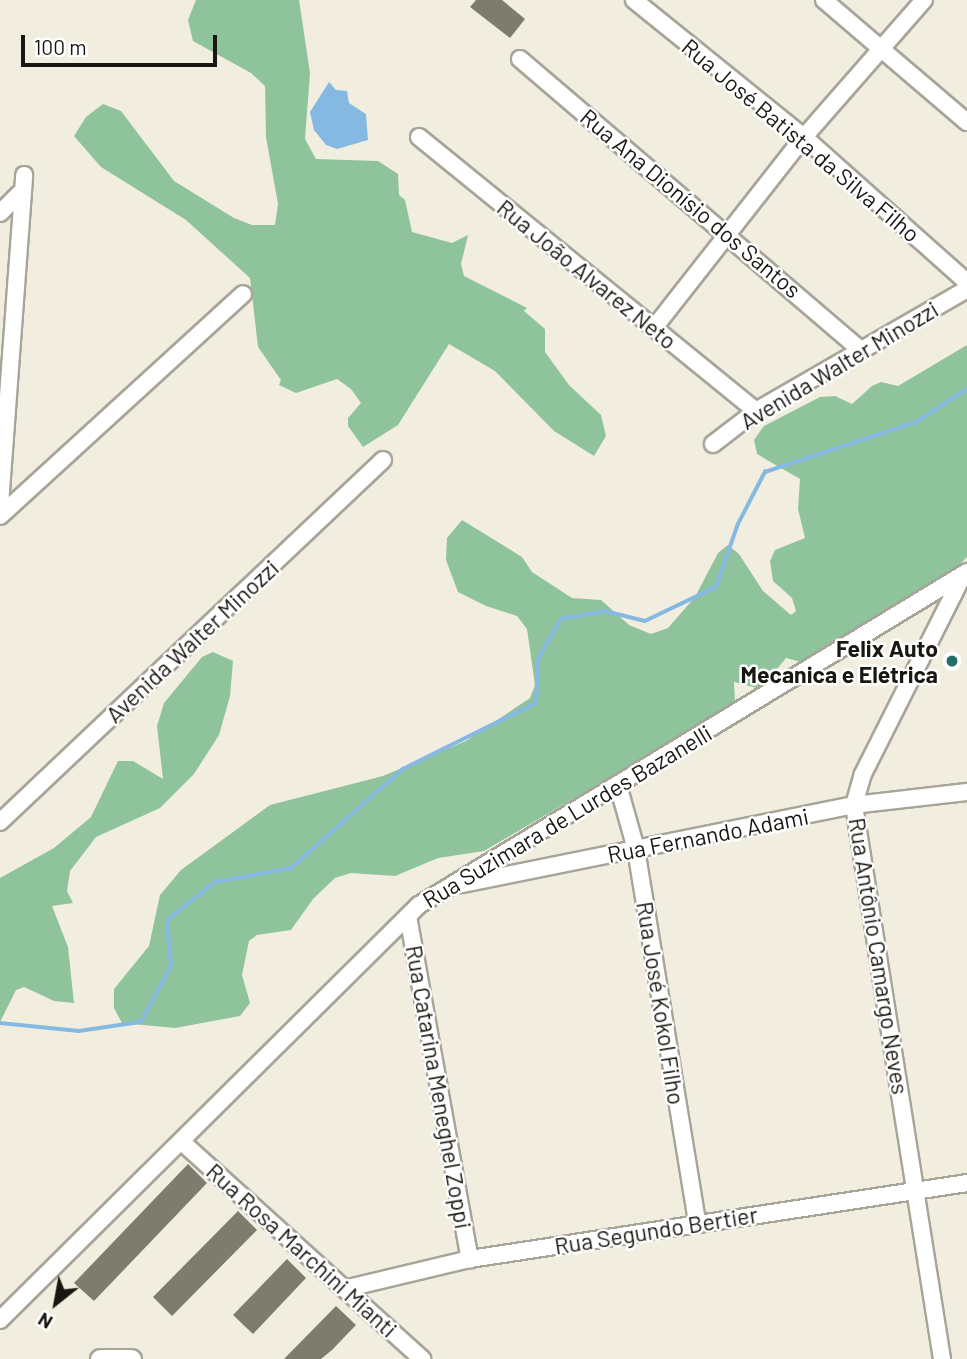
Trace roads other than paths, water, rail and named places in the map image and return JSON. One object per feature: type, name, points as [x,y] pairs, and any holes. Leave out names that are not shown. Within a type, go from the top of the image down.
[{"type":"street","name":"Rua José Batista da Silva Filho","points":[[634,0],[804,137],[967,282]]},
{"type":"street","points":[[824,0],[967,122]]},
{"type":"street","points":[[654,328],[804,137],[924,0]]},
{"type":"street","name":"Rua Ana Dionísio dos Santos","points":[[520,59],[729,233],[860,349]]},
{"type":"street","name":"Rua João Alvarez Neto","points":[[419,137],[756,411]]},
{"type":"street","points":[[0,505],[19,194],[23,175]]},
{"type":"street","points":[[0,213],[19,194]]},
{"type":"street","name":"Avenida Walter Minozzi","points":[[713,443],[756,411],[967,289]]},
{"type":"street","points":[[0,516],[243,294]]},
{"type":"street","name":"Avenida Walter Minozzi","points":[[0,822],[383,460]]},
{"type":"street","name":"Rua Suzimara de Lurdes Bazanelli","points":[[0,1320],[408,916],[450,887],[965,573]]},
{"type":"street","name":"Rua Antônio Camargo Neves","points":[[942,1359],[918,1191],[854,805],[863,774],[965,573]]},
{"type":"street","name":"Rua José Kokol Filho","points":[[618,785],[636,849],[697,1223]]},
{"type":"street","name":"Rua Fernando Adami","points":[[450,887],[854,805],[967,792]]},
{"type":"street","name":"Rua Catarina Meneghel Zoppi","points":[[408,916],[471,1259]]},
{"type":"street","name":"Rua Rosa Marchini Mianti","points":[[181,1142],[348,1288],[422,1359]]},
{"type":"street","name":"Rua Segundo Bertier","points":[[348,1288],[471,1259],[967,1183]]},
{"type":"street","points":[[100,1359],[131,1359]]},
{"type":"water","points":[[329,82],[336,90],[347,91],[349,103],[366,114],[368,140],[337,149],[326,145],[314,130],[310,112]]},
{"type":"waterway","points":[[0,1023],[79,1031],[141,1022],[171,966],[167,920],[215,882],[291,868],[403,769],[536,703],[538,659],[561,619],[605,611],[645,621],[716,587],[738,524],[765,472],[916,422],[967,389]]},
{"type":"place","name":"Felix Auto Mecanica e Elétrica","points":[[952,661]]}]
